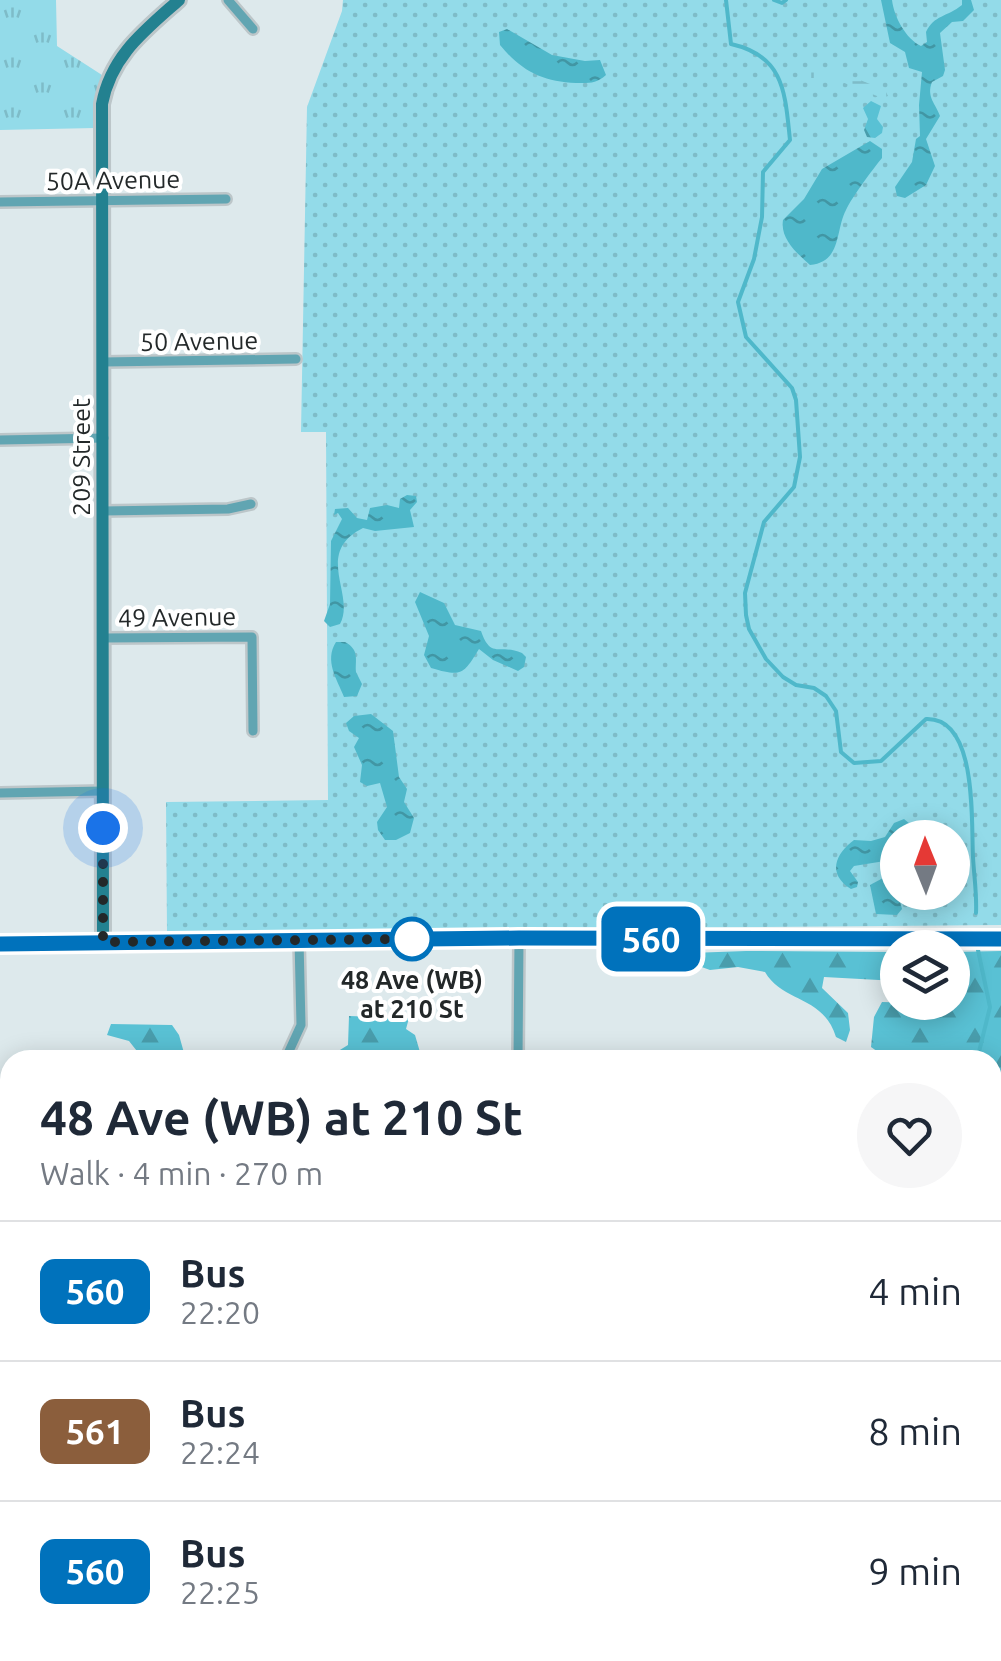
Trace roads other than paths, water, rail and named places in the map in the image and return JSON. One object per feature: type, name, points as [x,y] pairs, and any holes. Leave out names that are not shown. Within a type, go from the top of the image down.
[{"type":"main road","name":"209 Street","points":[[103,942],[102,104],[108,80],[127,47],[179,0]]},
{"type":"main road","points":[[0,944],[519,938],[1001,939]]},
{"type":"street","points":[[228,0],[254,29]]},
{"type":"street","name":"50A Avenue","points":[[0,202],[226,198]]},
{"type":"street","name":"50 Avenue","points":[[104,362],[296,359]]},
{"type":"street","points":[[0,440],[104,438]]},
{"type":"street","points":[[104,511],[228,509],[251,504]]},
{"type":"street","name":"49 Avenue","points":[[103,638],[252,636],[253,731]]},
{"type":"street","points":[[0,793],[102,791]]},
{"type":"street","points":[[518,1050],[519,938]]},
{"type":"street","points":[[289,1050],[301,1024],[299,940]]},
{"type":"water","points":[[881,0],[892,0],[902,27],[921,46],[927,42],[926,32],[933,22],[962,5],[962,0],[971,0],[974,10],[940,33],[945,70],[943,76],[932,82],[930,92],[940,116],[926,139],[935,166],[926,185],[905,198],[897,196],[895,187],[912,162],[920,136],[922,72],[909,68],[905,52],[890,43]]},
{"type":"water","points":[[507,29],[552,55],[600,60],[606,75],[589,83],[576,83],[534,73],[500,45],[499,32]]},
{"type":"water","points":[[870,141],[882,149],[882,158],[849,204],[833,252],[820,263],[810,265],[787,239],[783,220],[804,199],[822,169]]},
{"type":"water","points":[[416,496],[417,502],[410,510],[414,527],[375,531],[363,528],[348,538],[341,549],[338,562],[344,613],[340,624],[330,627],[324,621],[330,604],[331,541],[342,519],[338,513],[334,515],[335,509],[348,508],[357,518],[367,520],[370,508],[399,508],[400,499]]},
{"type":"water","points":[[420,592],[444,603],[455,625],[481,631],[492,648],[522,653],[526,657],[524,667],[518,671],[479,649],[461,672],[431,668],[424,655],[429,636],[415,602]]},
{"type":"water","points":[[336,642],[345,642],[355,652],[356,672],[362,684],[357,696],[344,697],[335,677],[331,656]]},
{"type":"water","points":[[371,714],[393,731],[399,777],[407,789],[404,802],[414,818],[410,833],[396,840],[385,840],[378,830],[377,822],[387,807],[380,783],[367,786],[360,782],[362,765],[354,747],[359,738],[346,723],[354,716]]},
{"type":"water","points":[[880,838],[880,862],[854,866],[850,871],[858,882],[851,889],[836,871],[838,858],[854,840]]},
{"type":"water","points":[[880,880],[880,910],[901,910],[897,915],[876,914],[870,885]]},
{"type":"waterway","points":[[726,0],[731,44],[762,58],[779,79],[790,140],[763,172],[762,217],[754,259],[738,302],[746,337],[792,388],[800,457],[794,487],[764,522],[745,593],[749,629],[766,659],[783,677],[826,696],[836,711],[841,752],[854,763],[881,761],[926,719],[943,723],[955,735],[963,753],[971,797],[976,913]]},
{"type":"waterway","points":[[774,0],[786,0]]},
{"type":"waterway","points":[[978,950],[990,1007],[979,1050]]},
{"type":"place","name":"48 Ave (WB) at 210 St","points":[[412,939]]}]
